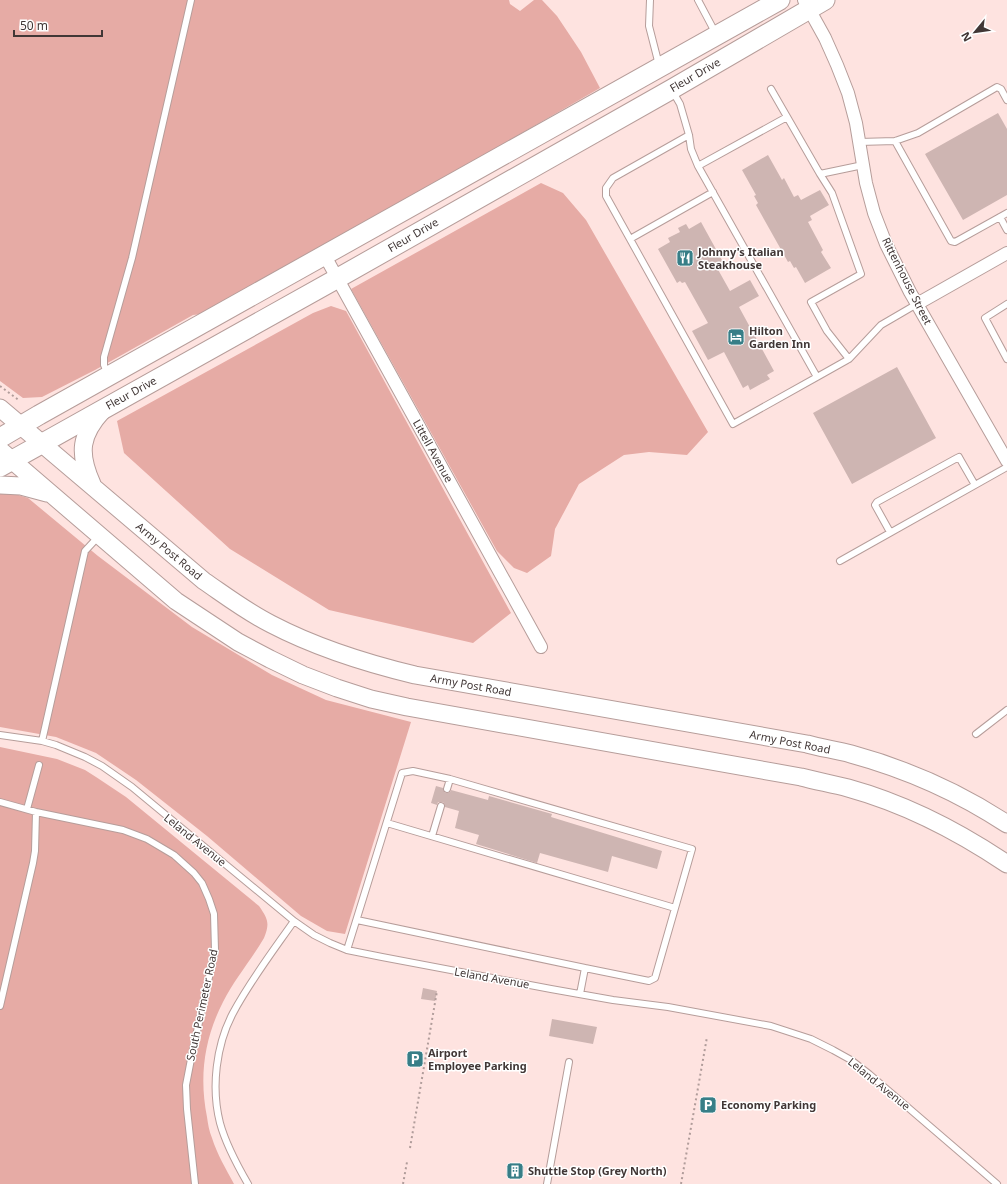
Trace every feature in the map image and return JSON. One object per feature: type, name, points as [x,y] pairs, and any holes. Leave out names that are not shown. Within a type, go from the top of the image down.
[{"type":"main road","points":[[0,438],[780,0]]},
{"type":"main road","name":"Fleur Drive","points":[[4,459],[42,443],[338,278],[672,89],[806,5],[825,0]]},
{"type":"main road","points":[[659,68],[672,89]]},
{"type":"main road","points":[[94,488],[87,474],[84,462],[84,441],[93,422],[107,406]]},
{"type":"main road","name":"Army Post Road","points":[[0,408],[204,581],[237,604],[271,624],[305,641],[378,666],[415,675],[807,744],[852,754],[925,780],[962,798],[1007,824]]},
{"type":"main road","points":[[4,459],[51,494],[176,601],[238,642],[303,675],[371,699],[407,707],[801,777],[848,788],[914,811],[979,846],[1007,864]]},
{"type":"main road","points":[[0,485],[21,486],[51,494]]},
{"type":"street","name":"Rittenhouse Street","points":[[806,5],[825,38],[848,93],[856,123],[866,183],[874,213],[886,244],[917,304],[1007,461]]},
{"type":"street","points":[[917,304],[1007,253]]},
{"type":"street","name":"Littell Avenue","points":[[325,256],[541,647]]},
{"type":"lane","points":[[108,376],[104,365],[104,357],[132,258],[191,0]]},
{"type":"lane","points":[[650,0],[649,26],[659,68]]},
{"type":"lane","points":[[698,0],[717,35]]},
{"type":"lane","points":[[859,142],[896,141],[918,133],[997,87],[1001,88],[1007,100]]},
{"type":"lane","points":[[672,89],[680,104],[689,135],[691,149],[698,166],[817,377]]},
{"type":"lane","points":[[771,89],[832,193],[861,274],[811,302],[827,331],[849,359]]},
{"type":"lane","points":[[698,166],[787,117]]},
{"type":"lane","points":[[689,135],[613,178],[606,188],[606,196],[733,424],[849,359],[881,326],[917,304]]},
{"type":"lane","points":[[896,141],[951,241],[955,242],[1007,213]]},
{"type":"lane","points":[[820,174],[863,165]]},
{"type":"lane","points":[[630,239],[713,192]]},
{"type":"lane","points":[[1000,217],[1007,230]]},
{"type":"lane","points":[[1007,304],[985,318],[1007,359]]},
{"type":"lane","points":[[890,532],[875,505],[877,502],[959,457],[974,485]]},
{"type":"lane","points":[[840,561],[1007,467]]},
{"type":"lane","points":[[42,741],[85,551],[99,535]]},
{"type":"lane","points":[[976,734],[1007,710]]},
{"type":"lane","name":"Leland Avenue","points":[[0,735],[42,741],[56,745],[102,766],[117,776],[294,921],[320,937],[347,950],[457,972],[580,994],[668,1007],[771,1026],[811,1039],[851,1060],[869,1074],[997,1184]]},
{"type":"lane","points":[[27,809],[39,765]]},
{"type":"lane","points":[[347,950],[356,920],[387,823],[402,773],[413,771],[450,779],[692,849],[655,978],[649,981],[356,920]]},
{"type":"lane","points":[[446,789],[450,779]]},
{"type":"lane","name":"South Perimeter Road","points":[[0,802],[36,812],[123,830],[147,840],[174,855],[194,872],[202,883],[210,899],[214,914],[215,950],[186,1085],[195,1184]]},
{"type":"lane","points":[[432,836],[441,806]]},
{"type":"lane","points":[[0,1006],[33,863],[35,851],[36,812]]},
{"type":"lane","points":[[387,823],[675,908]]},
{"type":"lane","points":[[248,1184],[234,1159],[220,1123],[216,1099],[217,1062],[222,1041],[232,1014],[294,921]]},
{"type":"lane","points":[[580,994],[585,968]]},
{"type":"lane","points":[[547,1184],[569,1062]]},
{"type":"path","points":[[0,386],[20,401]]},
{"type":"path","points":[[410,1148],[437,991]]},
{"type":"path","points":[[681,1184],[707,1037]]},
{"type":"path","points":[[402,1184],[407,1162]]},
{"type":"shaded area","points":[[0,0],[509,0],[510,4],[520,11],[534,0],[542,0],[557,16],[581,52],[600,88],[210,313],[193,315],[95,370],[42,397],[23,398],[0,381]]},
{"type":"shaded area","points":[[541,183],[563,193],[586,220],[708,432],[687,455],[649,452],[624,455],[579,484],[555,529],[551,556],[527,573],[514,568],[497,551],[351,289]]},
{"type":"shaded area","points":[[331,306],[346,311],[511,613],[473,643],[329,610],[230,549],[124,453],[117,421],[313,313]]},
{"type":"shaded area","points":[[0,493],[12,493],[28,498],[98,556],[192,627],[272,675],[326,700],[411,722],[345,934],[327,931],[301,916],[207,836],[136,780],[96,753],[56,737],[0,727]]},
{"type":"shaded area","points":[[0,747],[57,759],[85,770],[126,797],[259,906],[264,914],[267,921],[267,928],[264,938],[223,1002],[211,1030],[205,1058],[203,1087],[209,1128],[216,1150],[234,1184],[0,1184]]},
{"type":"building","points":[[998,113],[1007,129],[1007,195],[963,220],[925,154]]},
{"type":"building","points":[[768,155],[782,180],[784,178],[794,197],[798,195],[801,200],[820,190],[829,205],[810,216],[812,220],[808,222],[823,250],[821,252],[831,268],[805,283],[796,267],[794,268],[790,261],[788,262],[756,205],[758,203],[754,196],[756,195],[742,170]]},
{"type":"building","points":[[701,222],[723,262],[716,266],[730,291],[750,280],[759,296],[739,307],[774,371],[767,375],[770,379],[750,390],[748,385],[743,388],[724,352],[708,360],[692,331],[708,323],[685,282],[682,283],[680,281],[677,283],[658,249],[670,242],[668,238],[680,232],[678,228],[686,224],[689,229]]},
{"type":"building","points":[[897,367],[936,438],[852,484],[813,413]]},
{"type":"building","points":[[436,786],[443,788],[444,792],[446,793],[450,792],[451,790],[488,800],[489,796],[552,814],[551,817],[662,851],[657,869],[612,856],[608,872],[540,853],[537,863],[476,844],[479,835],[455,828],[459,811],[445,807],[444,803],[442,802],[438,802],[437,805],[431,803]]},
{"type":"building","points":[[423,988],[437,991],[435,1001],[421,999]]},
{"type":"building","points":[[552,1019],[597,1027],[593,1044],[549,1036]]},
{"type":"building","name":"Shuttle Stop (Grey North)","points":[[508,1164],[524,1167],[522,1178],[506,1175]]},
{"type":"place","name":"Johnny's Italian Steakhouse","points":[[685,258]]},
{"type":"place","name":"Hilton Garden Inn","points":[[736,337]]},
{"type":"place","name":"Airport Employee Parking","points":[[415,1059]]},
{"type":"place","name":"Economy Parking","points":[[708,1105]]},
{"type":"place","name":"Shuttle Stop (Grey North)","points":[[515,1171]]}]
